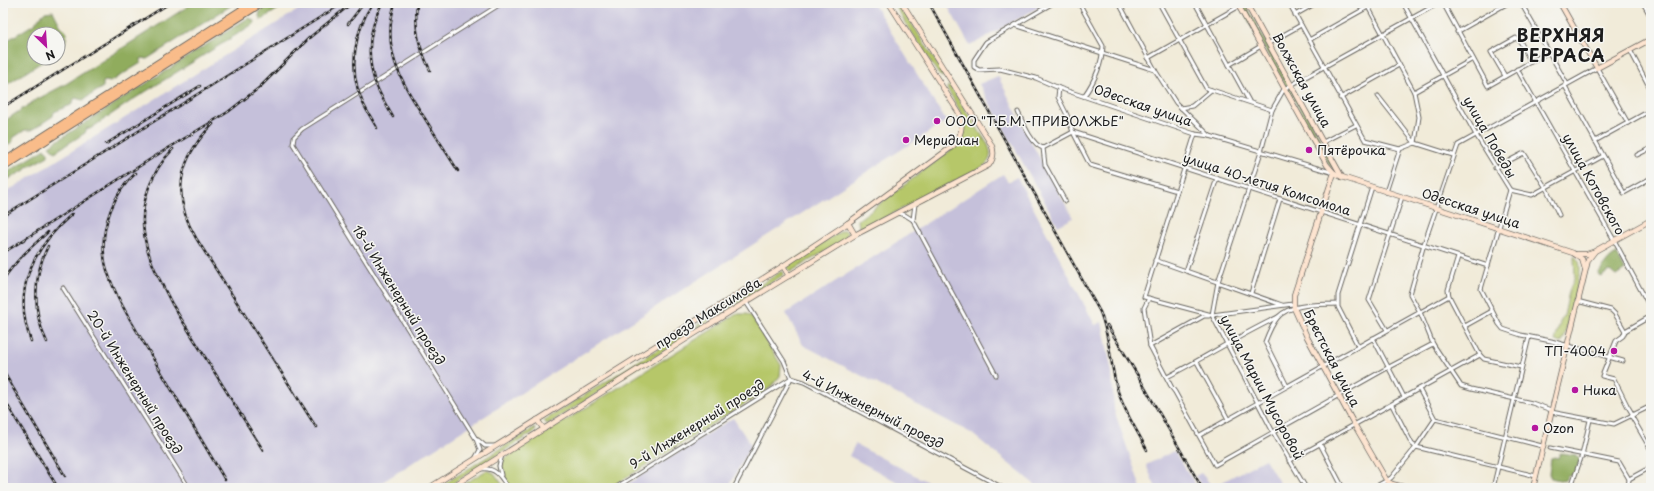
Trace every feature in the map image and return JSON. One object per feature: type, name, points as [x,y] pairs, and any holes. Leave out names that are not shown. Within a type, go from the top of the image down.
[{"type":"highway","points":[[3,162],[252,3]]},
{"type":"highway","points":[[3,168],[262,3]]},
{"type":"main road","points":[[889,3],[941,83],[949,78],[902,3]]},
{"type":"main road","name":"Волжская улица","points":[[1246,3],[1342,177]]},
{"type":"main road","points":[[1560,3],[1597,68],[1651,39]]},
{"type":"main road","name":"Волжская улица","points":[[1238,5],[1327,165],[1334,173],[1342,177]]},
{"type":"main road","name":"проезд Максимова","points":[[450,488],[694,334],[855,235],[989,165],[993,157],[993,148],[949,78]]},
{"type":"main road","name":"проезд Максимова","points":[[429,488],[436,486],[475,459],[783,266],[848,223],[950,148],[958,139],[961,131],[961,119],[958,111],[941,83]]},
{"type":"main road","name":"Брестская улица","points":[[1334,173],[1294,295],[1294,306],[1322,366],[1387,481],[1392,486],[1407,488]]},
{"type":"main road","name":"Одесская улица","points":[[1342,177],[1573,253]]},
{"type":"main road","points":[[1573,253],[1588,254],[1651,220]]},
{"type":"main road","points":[[848,223],[855,235]]},
{"type":"main road","points":[[1533,488],[1585,269],[1588,260],[1595,251]]},
{"type":"main road","points":[[1573,253],[1582,259],[1585,269]]},
{"type":"main road","points":[[783,266],[789,276]]},
{"type":"main road","points":[[689,326],[694,334]]},
{"type":"main road","points":[[537,420],[544,429]]},
{"type":"street","name":"18-й Инженерный проезд","points":[[476,439],[293,144],[294,137],[302,129],[502,3]]},
{"type":"street","points":[[1015,25],[1053,3]]},
{"type":"street","points":[[1079,3],[1102,46],[1102,52],[1093,84],[1084,96]]},
{"type":"street","points":[[1119,3],[1148,58],[1176,104],[1210,136]]},
{"type":"street","points":[[1159,3],[1206,88],[1272,110]]},
{"type":"street","points":[[1195,3],[1248,101]]},
{"type":"street","points":[[1148,58],[1207,25],[1238,5],[1246,3]]},
{"type":"street","points":[[1289,3],[1364,140],[1400,149],[1415,143]]},
{"type":"street","points":[[1295,15],[1316,3]]},
{"type":"street","points":[[1366,3],[1414,92],[1419,117],[1415,143]]},
{"type":"street","points":[[1309,40],[1375,3]]},
{"type":"street","name":"улица Победы","points":[[1403,3],[1476,135],[1510,190],[1532,195],[1603,156]]},
{"type":"street","points":[[1284,88],[1292,85],[1439,3]]},
{"type":"street","points":[[1443,3],[1457,32],[1488,86],[1548,52]]},
{"type":"street","points":[[1457,32],[1508,3]]},
{"type":"street","points":[[1520,3],[1624,193],[1651,178]]},
{"type":"street","points":[[1643,3],[1651,17]]},
{"type":"street","points":[[1015,25],[1155,70]]},
{"type":"street","name":"Одесская улица","points":[[1015,25],[986,42],[974,60],[974,68],[979,70],[1000,68],[1036,78],[1059,88],[1195,134],[1210,136],[1334,173]]},
{"type":"street","points":[[1269,44],[1301,26]]},
{"type":"street","points":[[1505,76],[1491,52],[1516,38],[1520,41],[1531,62]]},
{"type":"street","points":[[1229,65],[1261,46]]},
{"type":"street","points":[[1630,50],[1651,90]]},
{"type":"street","points":[[1414,92],[1472,59]]},
{"type":"street","points":[[1340,98],[1399,65]]},
{"type":"street","points":[[1628,123],[1597,68],[1458,145],[1453,155],[1424,244],[1410,294],[1420,312],[1433,344],[1462,386],[1515,398],[1551,411],[1614,424],[1651,406]]},
{"type":"street","name":"улица Котовского","points":[[1518,69],[1651,309]]},
{"type":"street","points":[[1059,88],[1058,97],[1067,115],[1072,132],[1090,165],[1177,191]]},
{"type":"street","name":"улица Марии Мусоровой","points":[[1284,88],[1272,110],[1261,152],[1218,282],[1212,315],[1289,461],[1306,488]]},
{"type":"street","points":[[1181,108],[1192,106],[1211,90]]},
{"type":"street","points":[[1378,96],[1415,143],[1453,155]]},
{"type":"street","points":[[1595,141],[1651,110]]},
{"type":"street","points":[[1018,112],[1036,145],[1043,148]]},
{"type":"street","points":[[1323,142],[1356,125]]},
{"type":"street","points":[[1043,148],[1072,132]]},
{"type":"street","name":"улица 40-летия Комсомола","points":[[1072,132],[1321,213],[1424,244],[1458,257],[1488,266]]},
{"type":"street","points":[[1195,134],[1144,297],[1212,315]]},
{"type":"street","points":[[1043,148],[1045,165],[1065,200]]},
{"type":"street","points":[[1637,155],[1651,148]]},
{"type":"street","points":[[1386,192],[1400,149]]},
{"type":"street","points":[[1495,168],[1524,153],[1546,188],[1559,215]]},
{"type":"street","points":[[1186,271],[1217,178]]},
{"type":"street","points":[[1358,346],[1337,304],[1338,295],[1372,187]]},
{"type":"street","points":[[1510,190],[1481,290],[1503,329],[1529,337],[1609,356],[1623,361]]},
{"type":"street","points":[[1387,330],[1369,300],[1402,197]]},
{"type":"street","points":[[1251,293],[1280,199]]},
{"type":"street","points":[[916,203],[913,211],[913,220],[996,375]]},
{"type":"street","points":[[897,213],[905,215],[913,220]]},
{"type":"street","points":[[1458,257],[1448,290],[1449,296],[1480,355],[1484,359],[1521,367]]},
{"type":"street","points":[[1155,260],[1284,305]]},
{"type":"street","name":"20-й Инженерный проезд","points":[[63,288],[189,488]]},
{"type":"street","points":[[1200,435],[1449,296]]},
{"type":"street","points":[[1149,298],[1144,308],[1150,346],[1215,464],[1433,344]]},
{"type":"street","points":[[1577,301],[1611,310],[1625,331]]},
{"type":"street","name":"4-й Инженерный проезд","points":[[746,302],[784,361],[791,378],[804,382],[1003,488]]},
{"type":"street","points":[[1150,346],[1204,316],[1284,305],[1337,304]]},
{"type":"street","points":[[1167,377],[1278,317],[1294,306]]},
{"type":"street","points":[[1465,326],[1492,311]]},
{"type":"street","points":[[1651,316],[1625,331],[1623,336],[1616,341],[1602,376],[1614,379],[1651,450]]},
{"type":"street","points":[[1278,317],[1265,342],[1287,386]]},
{"type":"street","points":[[1493,488],[1529,337]]},
{"type":"street","points":[[1373,338],[1404,397]]},
{"type":"street","points":[[1289,461],[1480,355]]},
{"type":"street","points":[[1197,362],[1228,419]]},
{"type":"street","points":[[734,488],[791,378]]},
{"type":"street","name":"9-й Инженерный проезд","points":[[616,488],[791,378]]},
{"type":"street","points":[[1419,389],[1435,419],[1542,446]]},
{"type":"street","points":[[1392,405],[1412,444],[1416,447],[1536,476]]},
{"type":"street","points":[[1373,488],[1391,478],[1416,447],[1435,419]]},
{"type":"street","points":[[1586,488],[1572,484],[1582,455],[1590,420]]},
{"type":"street","points":[[476,439],[485,446],[496,446]]},
{"type":"street","points":[[475,459],[480,450],[476,439]]},
{"type":"street","points":[[1320,444],[1343,488]]},
{"type":"street","points":[[1550,448],[1619,462],[1629,479],[1628,488]]},
{"type":"street","points":[[502,455],[499,466],[502,478]]},
{"type":"street","points":[[1629,479],[1651,467]]},
{"type":"street","points":[[479,470],[492,469],[497,472],[508,488]]},
{"type":"shaded area","points":[[309,3],[873,3],[946,121],[373,488],[3,488],[3,194]]},
{"type":"shaded area","points":[[946,3],[1046,3],[970,46]]},
{"type":"shaded area","points":[[998,76],[1031,142],[1073,218],[1058,226],[979,84]]},
{"type":"shaded area","points":[[1003,174],[1008,182],[1017,177],[1095,325],[1102,322],[1112,373],[1114,410],[1141,488],[1039,488],[971,433],[803,345],[786,313]]},
{"type":"shaded area","points":[[733,418],[751,445],[728,488],[621,488]]},
{"type":"shaded area","points":[[855,444],[939,488],[909,488],[849,456]]},
{"type":"shaded area","points":[[1174,451],[1198,488],[1156,488],[1146,465]]},
{"type":"shaded area","points":[[1265,459],[1280,484],[1285,488],[1203,488],[1195,476],[1201,473],[1213,487]]},
{"type":"green space","points":[[193,3],[235,3],[147,59],[141,59],[141,63],[110,82],[103,82],[103,87],[83,100],[75,98],[71,105],[54,112],[53,116],[32,130],[25,130],[13,138],[13,141],[3,149],[3,122],[34,101],[66,84]]},
{"type":"green space","points":[[273,3],[288,3],[261,20],[259,16],[260,11]]},
{"type":"green space","points":[[893,3],[899,3],[943,73],[943,77],[939,75]]},
{"type":"green space","points":[[1246,5],[1290,85],[1286,87],[1241,7]]},
{"type":"green space","points":[[53,11],[61,26],[31,26],[45,12]]},
{"type":"green space","points":[[248,18],[252,19],[255,23],[134,99],[90,129],[87,128],[85,133],[55,152],[49,146]]},
{"type":"green space","points":[[26,29],[26,66],[36,66],[3,87],[3,43]]},
{"type":"green space","points":[[948,86],[951,87],[988,145],[990,154],[988,161],[984,166],[863,229],[859,227],[858,220],[951,150],[958,142],[964,127],[963,120],[947,89]]},
{"type":"green space","points":[[1291,86],[1339,172],[1330,166],[1287,88]]},
{"type":"green space","points":[[45,149],[48,152],[48,156],[26,167],[25,170],[3,182],[3,175]]},
{"type":"green space","points":[[845,230],[848,233],[844,240],[790,272],[787,267],[790,263]]},
{"type":"green space","points":[[1617,254],[1625,270],[1616,276],[1610,271],[1600,277],[1598,274],[1604,265],[1611,257]]},
{"type":"green space","points":[[1574,256],[1579,263],[1580,272],[1564,338],[1561,343],[1555,341],[1561,319],[1564,316],[1569,291],[1575,277]]},
{"type":"green space","points":[[782,271],[784,273],[783,275],[699,328],[696,328],[697,325]]},
{"type":"green space","points":[[737,314],[747,314],[752,317],[781,365],[780,376],[770,388],[610,488],[511,488],[501,471],[500,461]]},
{"type":"green space","points":[[685,332],[687,334],[686,337],[548,424],[544,422],[545,420]]},
{"type":"green space","points":[[534,428],[536,430],[534,432],[447,487],[444,487],[444,484]]},
{"type":"green space","points":[[1560,453],[1576,455],[1580,460],[1574,475],[1568,476],[1564,481],[1551,478],[1549,474],[1551,459],[1554,457],[1558,458]]},
{"type":"green space","points":[[487,470],[494,473],[505,488],[457,488]]},
{"type":"railway","points":[[3,107],[170,3]]},
{"type":"railway","points":[[3,216],[343,3]]},
{"type":"railway","points":[[3,253],[157,155],[228,112],[260,87],[309,38],[352,3]]},
{"type":"railway","points":[[348,24],[364,3]]},
{"type":"railway","points":[[373,3],[366,14],[357,38],[354,63],[358,89],[377,128]]},
{"type":"railway","points":[[382,3],[370,40],[370,60],[376,84],[393,117]]},
{"type":"railway","points":[[395,3],[391,20],[390,35],[395,63],[407,90],[458,171]]},
{"type":"railway","points":[[417,3],[416,22],[418,38],[430,70]]},
{"type":"railway","points":[[929,3],[1100,312],[1106,331],[1117,388],[1126,412],[1147,450]]},
{"type":"railway","points":[[106,144],[200,86]]},
{"type":"railway","points":[[213,124],[201,137],[192,151],[182,178],[181,193],[183,207],[188,222],[196,238],[316,427]]},
{"type":"railway","points":[[173,149],[153,177],[145,199],[143,221],[148,252],[172,304],[263,450]]},
{"type":"railway","points":[[136,173],[121,190],[115,200],[107,221],[104,244],[106,266],[115,292],[129,318],[225,480]]},
{"type":"railway","points":[[31,341],[25,322],[23,304],[29,271],[46,241],[72,214]]},
{"type":"railway","points":[[3,280],[18,260],[48,232]]},
{"type":"railway","points":[[47,342],[39,319],[36,294],[39,269],[48,246]]},
{"type":"railway","points":[[1107,325],[1140,379],[1202,488]]},
{"type":"railway","points":[[3,371],[65,476]]},
{"type":"railway","points":[[3,398],[58,488]]},
{"type":"place","name":"ООО \"Т.Б.М.-ПРИВОЛЖЬЕ\"","points":[[937,121]]},
{"type":"place","name":"Меридиан","points":[[906,140]]},
{"type":"place","name":"Пятёрочка","points":[[1309,150]]},
{"type":"place","name":"ТП-4004","points":[[1614,351]]},
{"type":"place","name":"Ника","points":[[1575,390]]},
{"type":"place","name":"Ozon","points":[[1535,428]]},
{"type":"district","name":"ВЕРХНЯЯ ТЕРРАСА","points":[[1561,46]]}]
